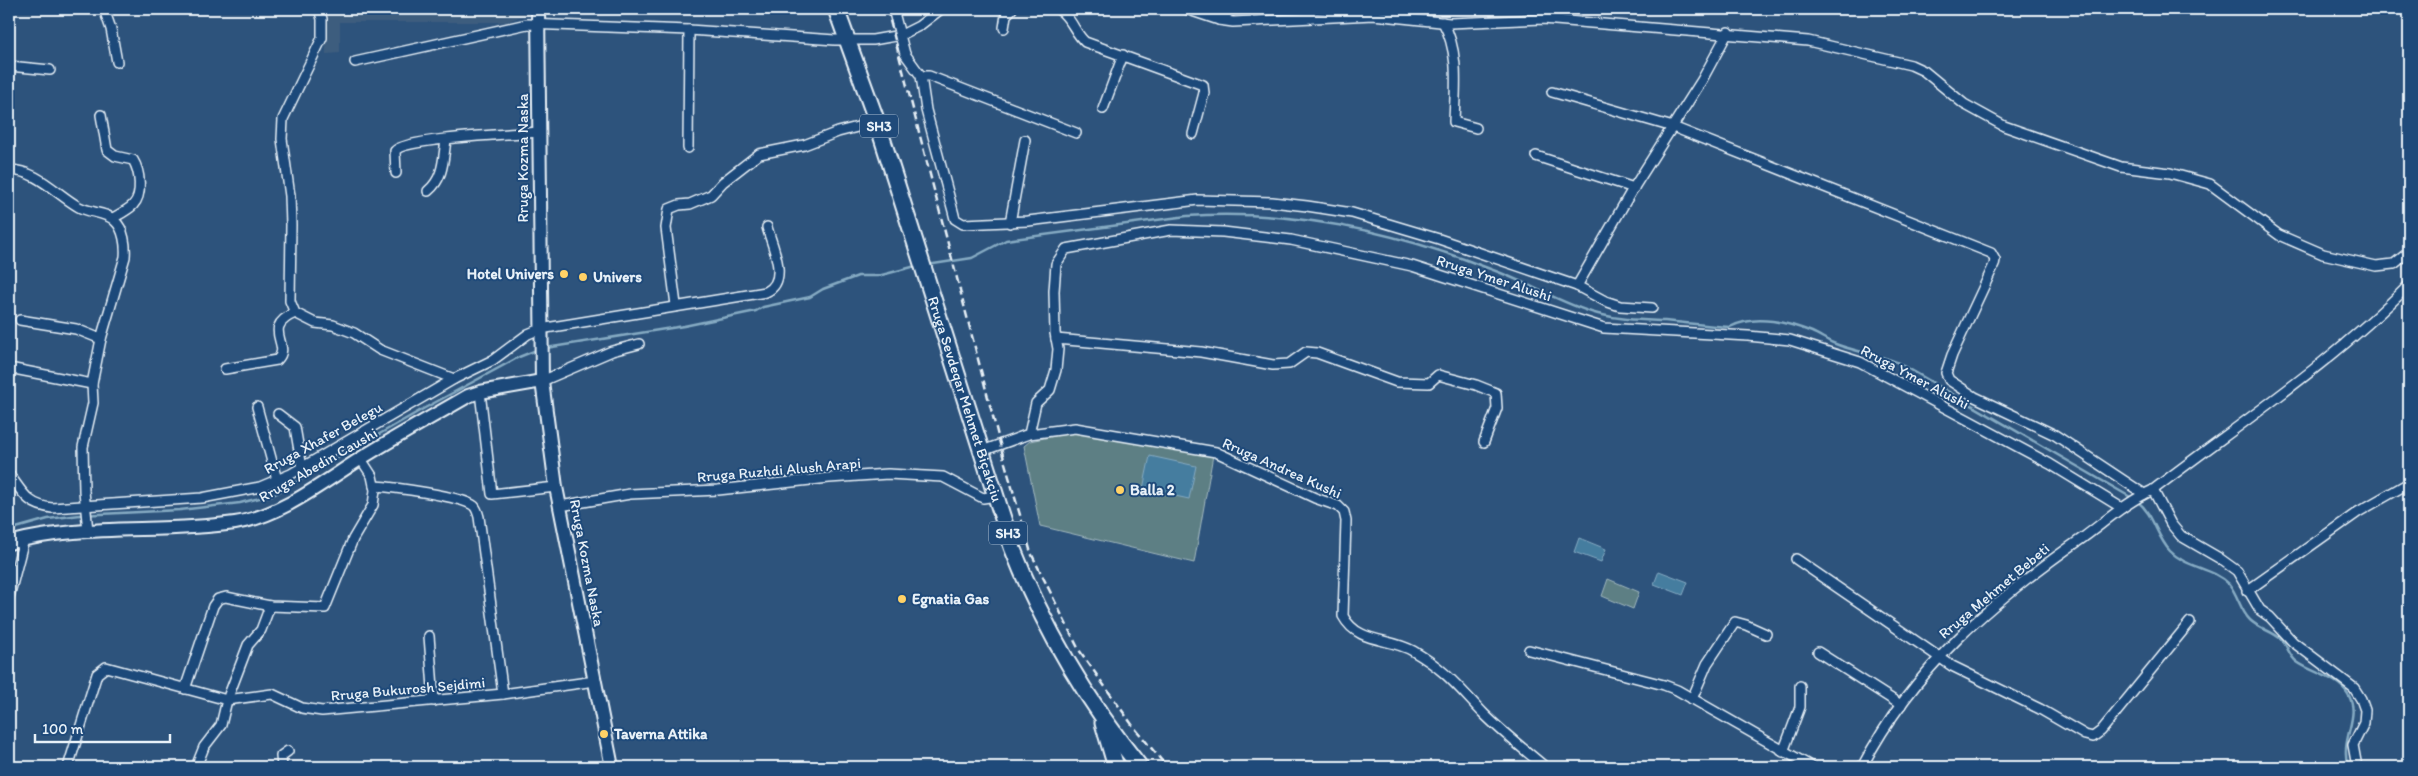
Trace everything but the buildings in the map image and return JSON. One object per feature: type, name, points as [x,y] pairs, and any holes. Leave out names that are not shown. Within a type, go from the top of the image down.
[{"type":"main road","name":"Rruga Kozma Naska","points":[[538,9],[540,363],[556,488],[612,767]]},
{"type":"main road","name":"Rruga Sevdeqar Mehmet Biçakçiu","points":[[836,9],[877,122],[1012,547],[1035,603],[1065,660],[1135,765]]},
{"type":"main road","name":"Rruga Abedin Caushi","points":[[9,543],[88,526],[171,529],[236,523],[263,516],[315,488],[468,396],[480,392],[542,381]]},
{"type":"main road","points":[[1101,715],[1104,732],[1116,767]]},
{"type":"street","points":[[104,9],[111,29],[117,62]]},
{"type":"street","points":[[319,9],[322,19],[322,38],[283,119],[282,139],[290,215],[290,301],[295,312],[315,323],[333,325],[354,332],[380,350],[454,379]]},
{"type":"street","points":[[893,9],[905,54],[922,76],[926,110],[955,219],[963,224],[1010,223],[1198,200],[1272,202],[1352,213],[1408,229],[1577,286],[1604,302],[1620,306],[1652,308]]},
{"type":"street","points":[[355,62],[489,31],[539,23],[689,30],[848,41],[888,39],[919,26],[941,9]]},
{"type":"street","points":[[1004,28],[1006,15],[1012,9]]},
{"type":"street","points":[[1058,9],[1066,14],[1080,37],[1086,42],[1203,85],[1204,93],[1194,134]]},
{"type":"street","points":[[1186,9],[1219,20],[1251,22],[1373,15],[1443,22],[1543,19],[1728,32],[1808,41],[1897,61],[1924,71],[1964,104],[2004,126],[2121,167],[2170,173],[2210,184],[2279,235],[2323,254],[2376,266],[2394,264],[2409,252]]},
{"type":"street","points":[[1219,20],[1233,9]]},
{"type":"street","points":[[1443,22],[1451,37],[1455,66],[1454,122],[1476,128]]},
{"type":"street","points":[[688,148],[689,30]]},
{"type":"street","points":[[1577,286],[1634,188],[1702,80],[1728,32]]},
{"type":"street","points":[[1103,109],[1123,55]]},
{"type":"street","points":[[9,66],[50,70]]},
{"type":"street","points":[[922,76],[929,76],[1076,133]]},
{"type":"street","points":[[1552,92],[1673,126],[1869,207],[1991,253],[1995,260],[1994,265],[1952,355],[1946,373],[1949,380],[1975,397],[2055,435],[2141,496]]},
{"type":"street","points":[[100,115],[107,150],[115,156],[133,160],[137,166],[139,180],[137,200],[133,206],[113,218]]},
{"type":"street","points":[[676,306],[666,228],[669,209],[679,205],[690,204],[711,195],[723,182],[759,154],[804,145],[838,132],[877,122]]},
{"type":"street","points":[[396,173],[396,148],[420,141],[540,132]]},
{"type":"street","points":[[428,191],[437,184],[442,170],[446,140]]},
{"type":"street","points":[[1010,223],[1025,140]]},
{"type":"street","points":[[1536,156],[1634,188]]},
{"type":"street","points":[[9,170],[20,170],[32,175],[79,207],[113,218],[119,225],[126,247],[125,257],[101,339],[92,384],[93,404],[83,447],[88,526]]},
{"type":"street","name":"Rruga Xhafer Belegu","points":[[9,474],[28,500],[37,506],[86,507],[202,498],[240,493],[277,480],[302,468],[454,379],[493,360],[528,334],[676,306],[766,292],[774,289],[779,281],[779,270],[767,227]]},
{"type":"street","name":"Rruga Ymer Alushi","points":[[1029,434],[1036,403],[1050,390],[1056,370],[1058,348],[1054,291],[1056,264],[1066,249],[1171,230],[1223,232],[1291,240],[1412,266],[1604,328],[1790,340],[1830,352],[1860,362],[2126,506]]},
{"type":"street","name":"Rruga Mehmet Bebeti","points":[[1862,767],[1878,737],[1901,705],[1938,657],[1962,633],[2007,594],[2126,506],[2154,490],[2330,355],[2381,314],[2409,285]]},
{"type":"street","points":[[225,369],[277,360],[281,352],[279,324],[282,318],[295,312]]},
{"type":"street","points":[[20,320],[76,329],[101,339]]},
{"type":"street","points":[[1056,340],[1201,352],[1273,365],[1289,364],[1306,352],[1317,353],[1397,382],[1429,383],[1438,375],[1476,384],[1496,394],[1497,408],[1484,442]]},
{"type":"street","points":[[542,381],[612,351],[639,344]]},
{"type":"street","points":[[9,368],[92,384]]},
{"type":"street","points":[[480,392],[492,494],[556,488]]},
{"type":"street","points":[[257,407],[277,480]]},
{"type":"street","points":[[278,414],[295,427],[302,468]]},
{"type":"street","name":"Rruga Andrea Kushi","points":[[1029,434],[1075,428],[1216,452],[1314,498],[1338,506],[1344,512],[1346,521],[1343,616],[1346,622],[1363,636],[1411,650],[1446,673],[1485,714],[1545,767]]},
{"type":"street","points":[[982,451],[1029,434]]},
{"type":"street","points":[[185,690],[213,606],[218,599],[226,597],[270,606],[325,608],[353,539],[371,511],[374,486],[372,476],[361,459]]},
{"type":"street","name":"Rruga Ruzhdi Alush Arapi","points":[[560,506],[630,494],[718,490],[829,478],[888,474],[943,477],[983,498],[996,496]]},
{"type":"street","points":[[2248,591],[2358,512],[2409,483]]},
{"type":"street","points":[[374,486],[412,489],[468,503],[476,509],[479,517],[503,694]]},
{"type":"street","points":[[2154,490],[2171,524],[2181,536],[2237,571],[2260,610],[2270,617],[2293,642],[2354,688],[2361,699],[2364,710],[2364,723],[2353,745],[2357,767]]},
{"type":"street","points":[[9,597],[24,539]]},
{"type":"street","points":[[1796,558],[1938,657],[2085,735],[2093,737],[2190,622]]},
{"type":"street","points":[[196,767],[204,747],[221,725],[227,700],[248,645],[261,630],[270,606]]},
{"type":"street","points":[[1692,699],[1707,664],[1735,622],[1746,624],[1766,634]]},
{"type":"street","points":[[429,636],[434,701]]},
{"type":"street","points":[[9,643],[9,676]]},
{"type":"street","points":[[1529,650],[1664,685],[1812,767]]},
{"type":"street","points":[[1818,652],[1901,705]]},
{"type":"street","points":[[68,767],[97,674],[103,668],[113,668],[185,690],[227,700]]},
{"type":"street","name":"Rruga Bukurosh Sejdimi","points":[[227,700],[272,694],[302,708],[322,711],[503,694],[595,681]]},
{"type":"street","points":[[1784,752],[1800,707],[1800,686]]},
{"type":"street","points":[[282,767],[281,756],[288,751]]},
{"type":"shaded area","points":[[327,9],[535,10],[507,22],[340,22],[340,53],[326,54]]},
{"type":"shaded area","points":[[1150,456],[1196,466],[1189,499],[1143,489]]},
{"type":"shaded area","points":[[1579,538],[1606,549],[1601,562],[1574,552]]},
{"type":"shaded area","points":[[1659,571],[1688,582],[1683,595],[1654,584]]},
{"type":"green space","name":"Balla 2","points":[[1074,432],[1213,455],[1194,563],[1040,526],[1024,446],[1030,441]]},
{"type":"green space","points":[[1608,579],[1639,592],[1633,609],[1602,596]]},
{"type":"waterway","points":[[927,265],[972,258],[1006,240],[1187,216],[1265,216],[1343,226],[1381,234],[1457,256],[1506,275],[1571,305],[1598,314],[1631,319],[1730,327],[1740,323],[1760,320],[1802,328],[1841,346],[1899,363],[2132,498]]},
{"type":"waterway","points":[[546,348],[684,326],[756,311],[763,307],[810,297],[823,289],[858,276],[878,276],[916,266]]},
{"type":"waterway","points":[[9,530],[48,519],[80,515],[180,510],[240,503],[275,494],[423,409],[519,357],[539,349]]},
{"type":"waterway","points":[[2137,501],[2147,512],[2165,545],[2176,557],[2222,578],[2232,588],[2250,620],[2282,640],[2297,662],[2331,679],[2344,688],[2352,703],[2353,711],[2346,747],[2348,767]]},
{"type":"railway","points":[[887,9],[1005,463],[1031,553],[1079,650],[1133,726],[1167,767]]},
{"type":"place","name":"Hotel Univers","points":[[564,274]]},
{"type":"place","name":"Univers","points":[[583,277]]},
{"type":"place","name":"Balla 2","points":[[1120,490]]},
{"type":"place","name":"Egnatia Gas","points":[[902,599]]},
{"type":"place","name":"Taverna Attika","points":[[604,734]]}]
